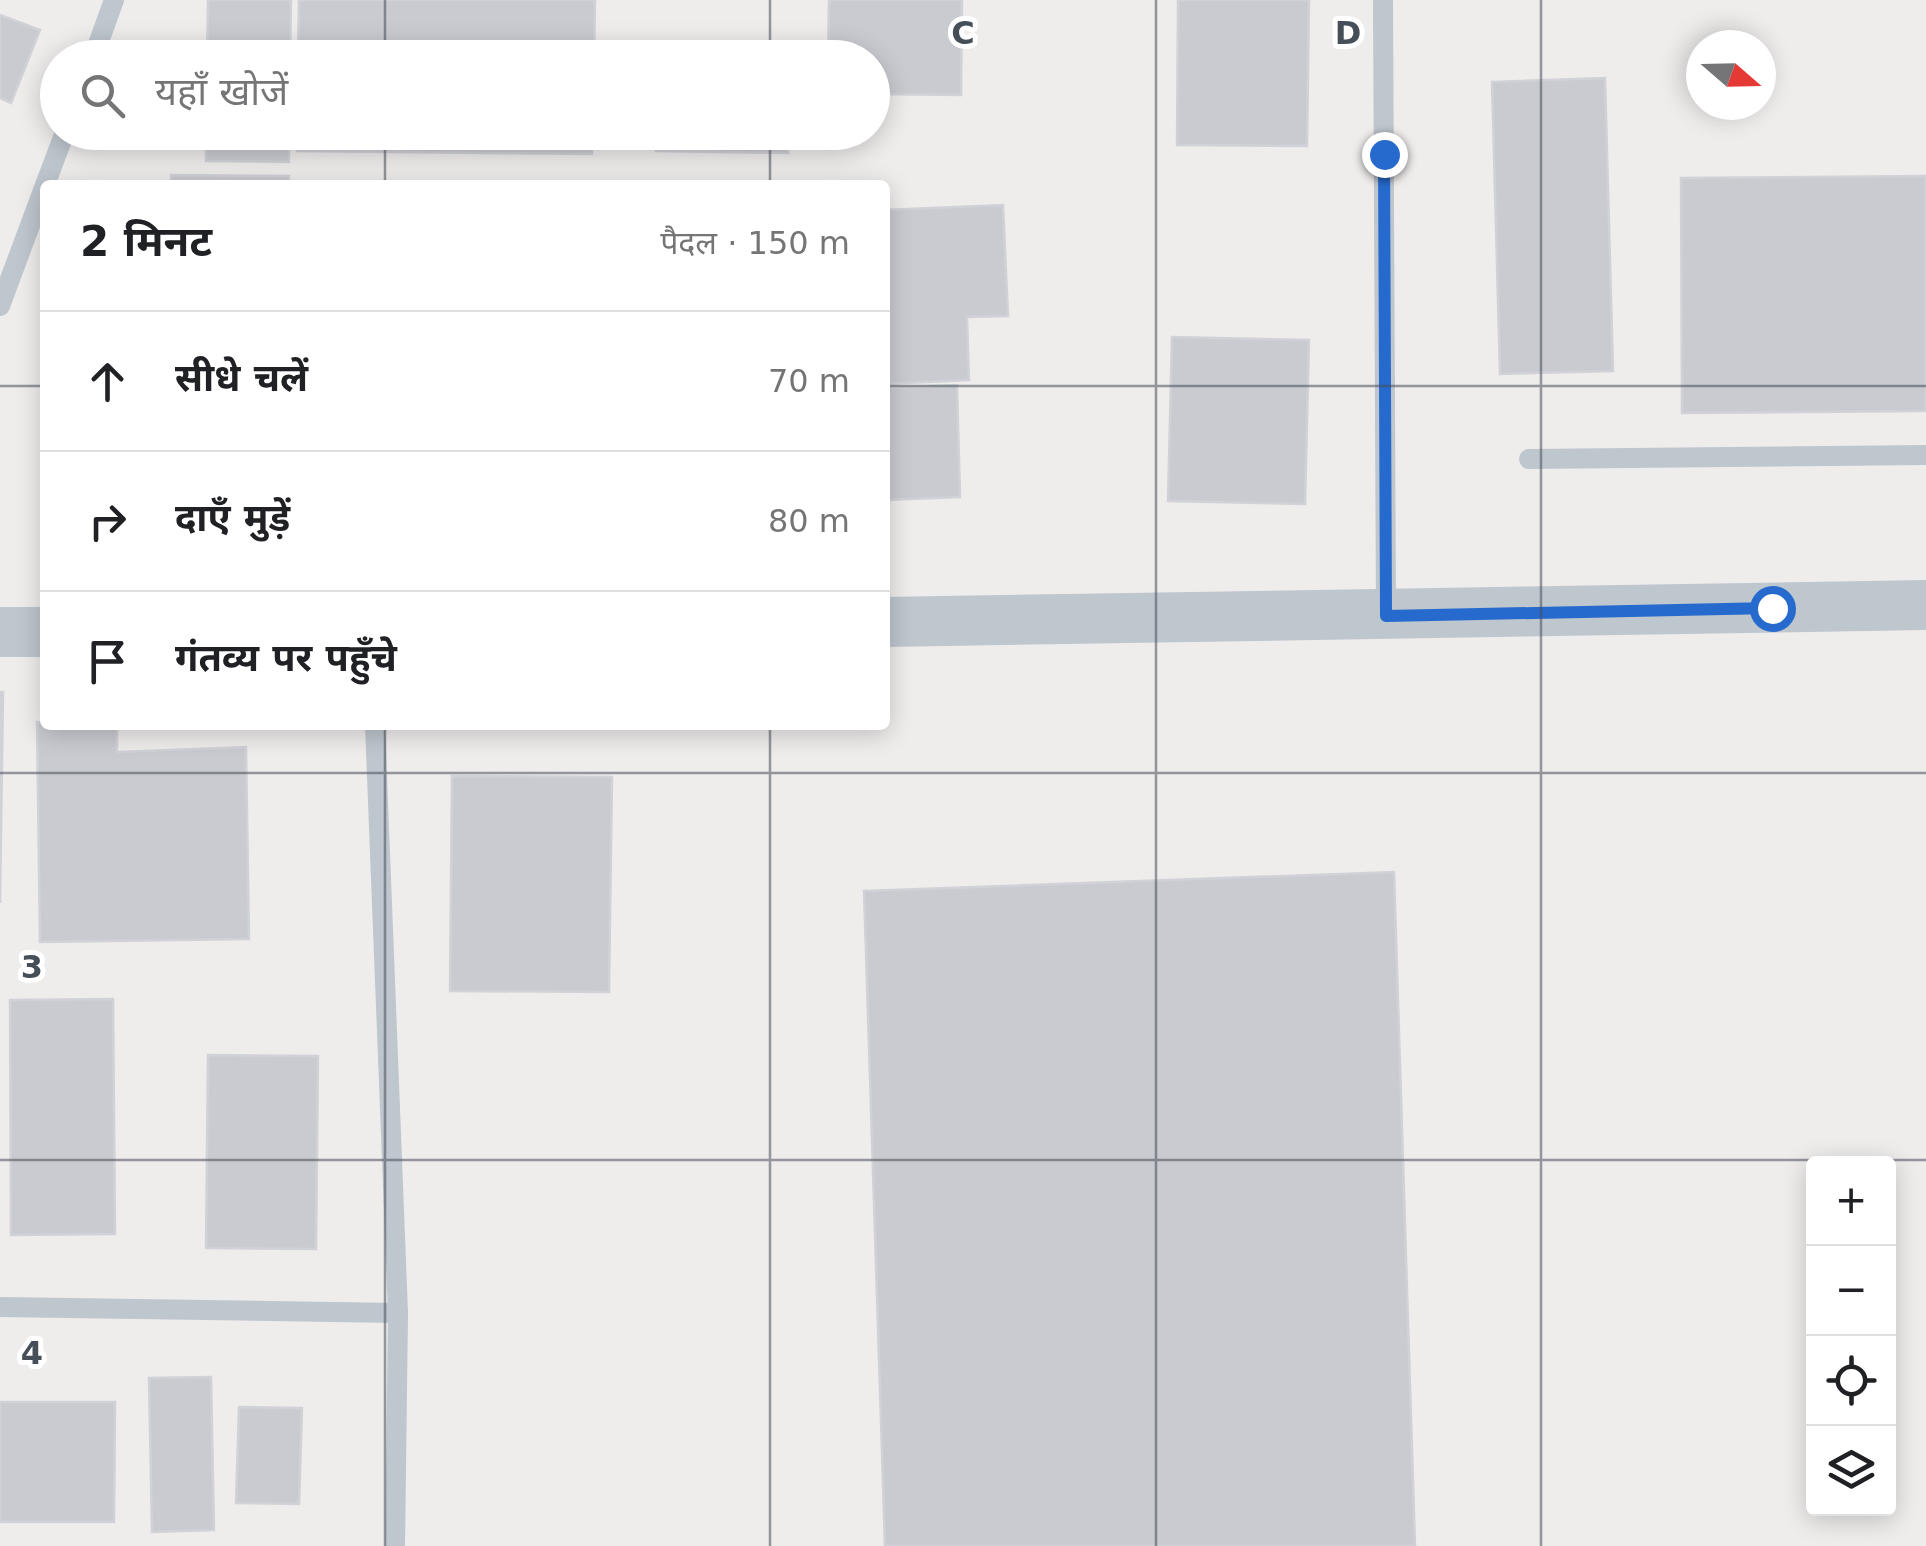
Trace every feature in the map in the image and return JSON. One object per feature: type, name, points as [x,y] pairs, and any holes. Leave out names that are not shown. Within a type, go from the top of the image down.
[{"type":"street","points":[[890,622],[1926,604]]},
{"type":"street","points":[[0,632],[40,632]]},
{"type":"lane","points":[[99,40],[114,0]]},
{"type":"lane","points":[[1383,0],[1386,616]]},
{"type":"lane","points":[[47,180],[58,150]]},
{"type":"lane","points":[[0,306],[40,198]]},
{"type":"lane","points":[[1529,459],[1926,455]]},
{"type":"lane","points":[[375,730],[398,1313],[395,1546]]},
{"type":"lane","points":[[0,1306],[398,1313]]},
{"type":"building","points":[[208,0],[291,0],[290,40],[207,40]]},
{"type":"building","points":[[299,0],[595,0],[594,40],[298,40]]},
{"type":"building","points":[[829,0],[962,0],[961,95],[890,94],[890,40],[828,40]]},
{"type":"building","points":[[1178,0],[1309,0],[1307,146],[1177,145]]},
{"type":"building","points":[[0,15],[40,30],[11,103],[0,98]]},
{"type":"building","points":[[1605,78],[1613,371],[1500,374],[1492,82]]},
{"type":"building","points":[[206,150],[289,150],[289,162],[206,161]]},
{"type":"building","points":[[297,150],[592,150],[592,154]]},
{"type":"building","points":[[788,150],[788,153],[656,151]]},
{"type":"building","points":[[171,175],[289,176],[289,180],[171,180]]},
{"type":"building","points":[[1926,176],[1926,411],[1682,413],[1681,178]]},
{"type":"building","points":[[1003,205],[1008,316],[967,317],[969,380],[890,384],[890,210]]},
{"type":"building","points":[[1172,337],[1309,340],[1305,504],[1168,501]]},
{"type":"building","points":[[957,385],[960,497],[890,500],[890,388]]},
{"type":"building","points":[[0,692],[3,692],[0,903]]},
{"type":"building","points":[[37,722],[40,730],[117,730],[117,752],[246,747],[249,939],[40,942]]},
{"type":"building","points":[[452,776],[612,777],[609,992],[450,991]]},
{"type":"building","points":[[1394,872],[1415,1546],[885,1546],[864,891]]},
{"type":"building","points":[[113,999],[115,1234],[11,1235],[10,1000]]},
{"type":"building","points":[[208,1055],[318,1056],[316,1249],[206,1248]]},
{"type":"building","points":[[211,1377],[214,1530],[152,1532],[149,1378]]},
{"type":"building","points":[[0,1402],[115,1402],[114,1522],[0,1522]]},
{"type":"building","points":[[239,1407],[302,1408],[299,1504],[236,1503]]},
{"type":"route","points":[[1384,154],[1386,616],[1772,608]]}]
